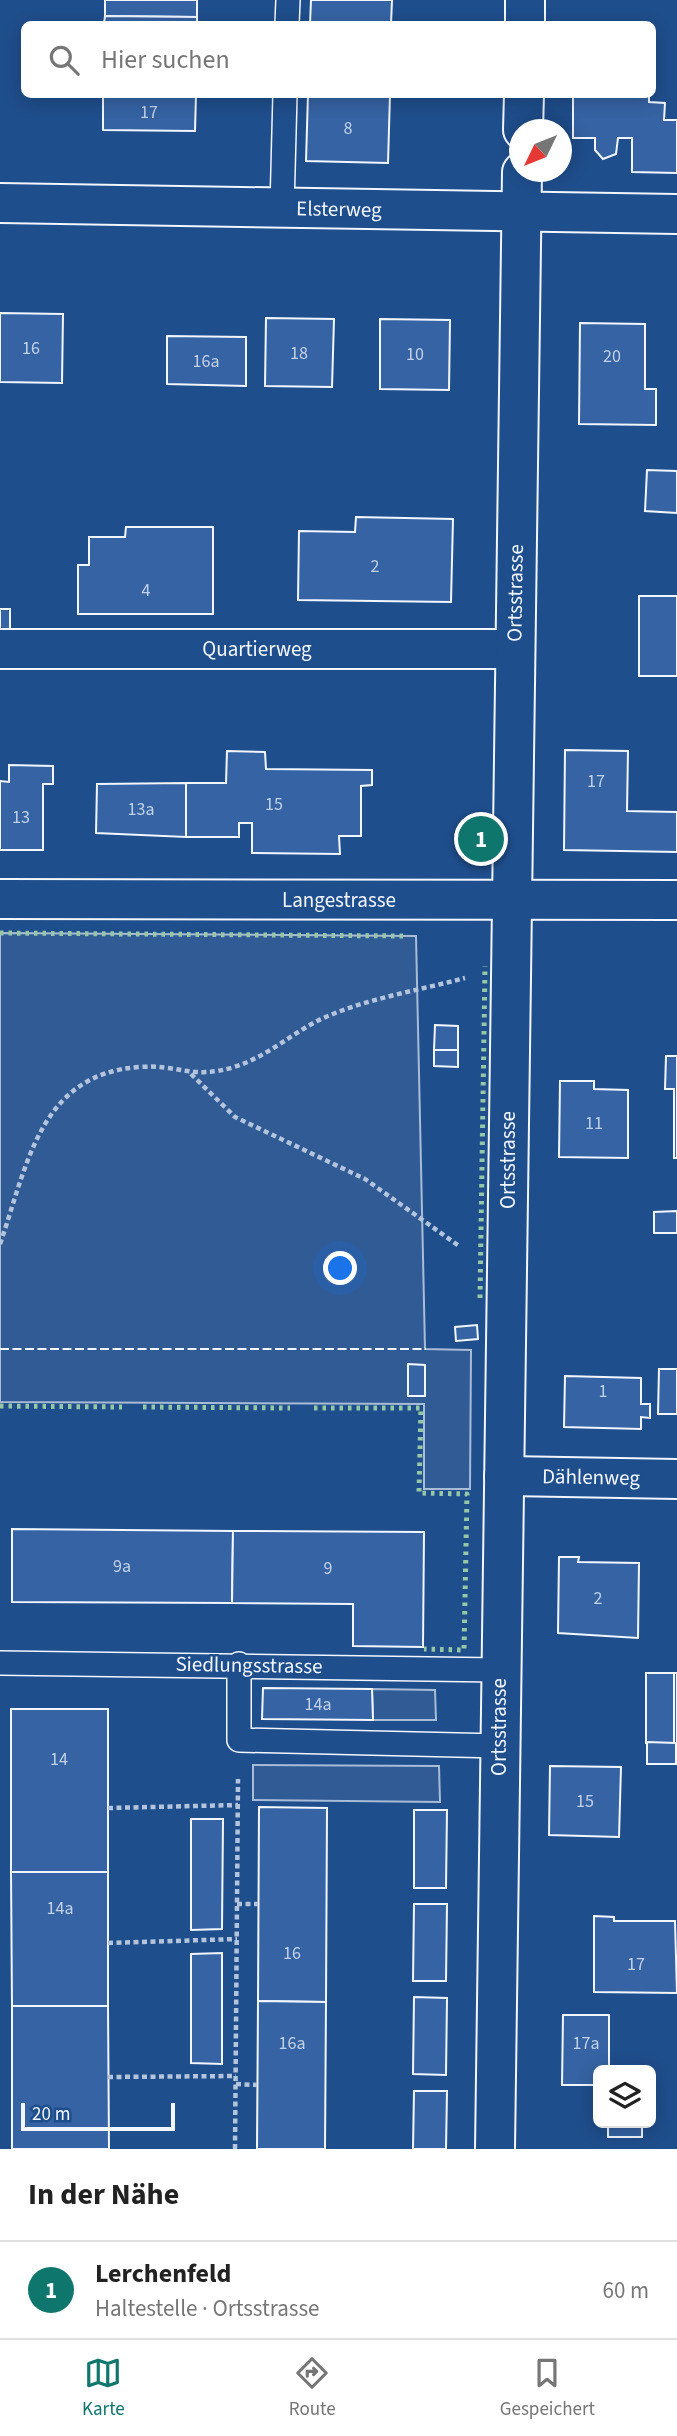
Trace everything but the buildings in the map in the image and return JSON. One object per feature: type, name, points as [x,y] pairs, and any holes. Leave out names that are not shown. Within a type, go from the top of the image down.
[{"type":"street","points":[[525,0],[525,21]]},
{"type":"street","points":[[523,119],[524,98]]},
{"type":"street","name":"Ortsstrasse","points":[[495,2149],[500,1746],[498,1670],[504,1476],[522,182]]},
{"type":"street","name":"Elsterweg","points":[[0,203],[677,214]]},
{"type":"street","name":"Quartierweg","points":[[0,649],[515,649]]},
{"type":"street","name":"Langestrasse","points":[[0,899],[677,900]]},
{"type":"street","name":"Dählenweg","points":[[504,1476],[677,1479]]},
{"type":"lane","points":[[287,21],[288,0]]},
{"type":"lane","points":[[282,208],[285,98]]},
{"type":"lane","name":"Siedlungsstrasse","points":[[0,1663],[239,1664],[498,1670]]},
{"type":"lane","points":[[239,1664],[239,1740],[500,1746]]},
{"type":"path","points":[[0,1244],[24,1166],[36,1138],[71,1092],[92,1077],[112,1071],[166,1067],[191,1074],[212,1073],[237,1066],[318,1021],[361,1005],[468,977]]},
{"type":"path","points":[[191,1074],[235,1117],[365,1179],[462,1249]]},
{"type":"path","points":[[235,2149],[239,1740]]},
{"type":"path","points":[[108,1808],[238,1805]]},
{"type":"path","points":[[237,1904],[258,1904]]},
{"type":"path","points":[[108,1943],[237,1939]]},
{"type":"path","points":[[108,2077],[236,2076]]},
{"type":"path","points":[[236,2084],[257,2085]]},
{"type":"shaded area","points":[[0,933],[416,936],[425,1349],[471,1350],[470,1489],[424,1489],[424,1404],[0,1402]]},
{"type":"shaded area","points":[[372,1689],[435,1690],[436,1720],[373,1720]]},
{"type":"shaded area","points":[[253,1765],[439,1766],[440,1802],[253,1800]]},
{"type":"hedge","points":[[0,933],[405,936]]},
{"type":"hedge","points":[[480,1298],[485,966]]},
{"type":"hedge","points":[[0,1406],[122,1407]]},
{"type":"hedge","points":[[143,1407],[290,1408]]},
{"type":"hedge","points":[[314,1408],[421,1408],[419,1493],[467,1494],[464,1650],[424,1649]]},
{"type":"fence","points":[[0,1349],[426,1349]]},
{"type":"place","name":"Lerchenfeld","points":[[481,839]]}]
